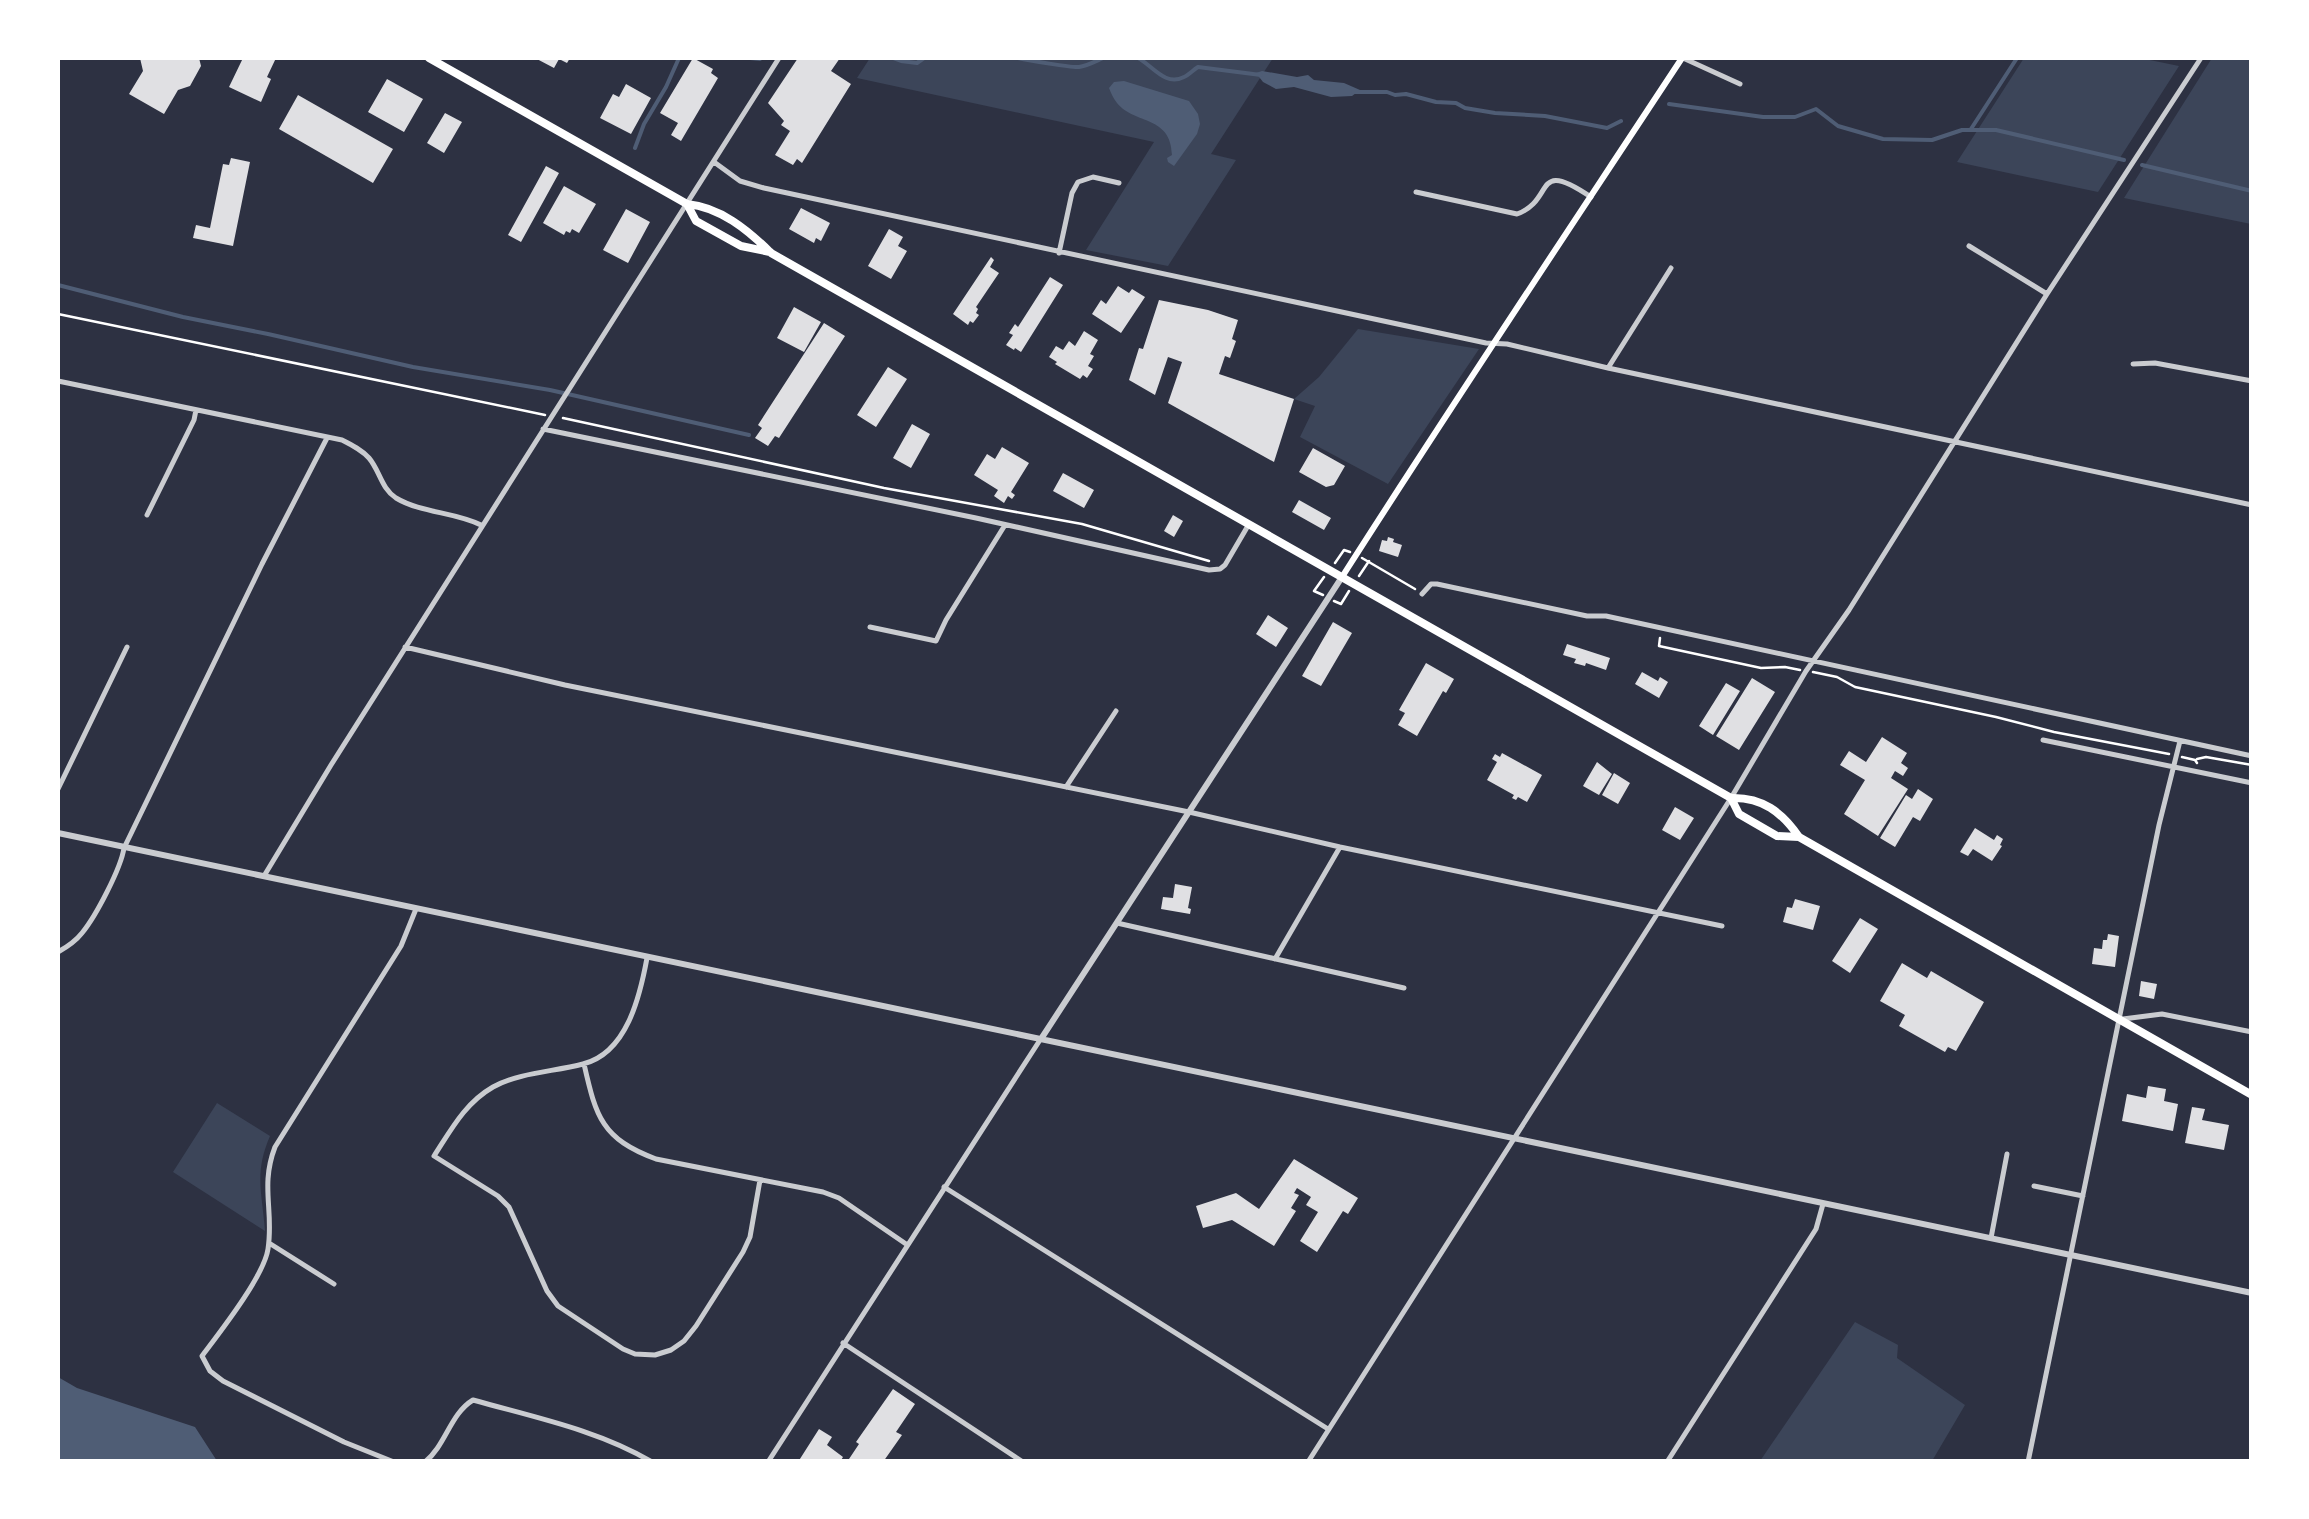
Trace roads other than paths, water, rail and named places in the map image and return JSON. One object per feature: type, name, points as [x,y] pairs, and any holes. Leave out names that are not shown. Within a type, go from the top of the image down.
[{"type":"main road","points":[[432,58],[687,204],[705,206],[750,232],[771,252],[1731,798],[1750,797],[1786,818],[1800,837],[2252,1095]]},
{"type":"main road","points":[[1342,577],[1682,58]]},
{"type":"main road","points":[[687,204],[696,221],[740,246],[771,252]]},
{"type":"main road","points":[[1731,798],[1739,814],[1777,836],[1800,837]]},
{"type":"street","points":[[263,877],[779,58]]},
{"type":"street","points":[[1682,58],[1740,84]]},
{"type":"street","points":[[1308,1462],[1731,798],[1814,660],[2201,58]]},
{"type":"street","points":[[714,162],[749,184],[2252,506]]},
{"type":"street","points":[[1058,253],[1078,182],[1093,177],[1119,183]]},
{"type":"street","points":[[1416,192],[1517,214],[1532,206],[1547,184],[1559,180],[1590,197]]},
{"type":"street","points":[[1969,246],[2048,294]]},
{"type":"street","points":[[1608,368],[1672,268]]},
{"type":"street","points":[[2132,364],[2155,364],[2252,381]]},
{"type":"street","points":[[58,381],[342,440],[359,448],[372,462],[384,486],[399,500],[467,518],[482,526]]},
{"type":"street","points":[[147,515],[196,410]]},
{"type":"street","points":[[544,430],[1215,570],[1230,559],[1249,524]]},
{"type":"street","points":[[58,952],[72,944],[86,928],[122,861],[124,848],[327,438]]},
{"type":"street","points":[[870,627],[936,641],[1005,525]]},
{"type":"street","points":[[768,1462],[1342,577]]},
{"type":"street","points":[[1422,594],[1428,586],[1437,584],[1587,616],[1606,616],[2252,756]]},
{"type":"street","points":[[406,647],[565,685],[1190,812],[1722,926]]},
{"type":"street","points":[[58,789],[127,648]]},
{"type":"street","points":[[1066,787],[1116,711]]},
{"type":"street","points":[[2043,740],[2252,782]]},
{"type":"street","points":[[2028,1462],[2159,825],[2180,741]]},
{"type":"street","points":[[58,834],[2252,1293]]},
{"type":"street","points":[[1275,959],[1340,847]]},
{"type":"street","points":[[394,1462],[344,1442],[223,1381],[210,1371],[202,1356],[266,1261],[270,1221],[266,1182],[275,1147],[401,946],[416,909]]},
{"type":"street","points":[[1117,923],[1404,988]]},
{"type":"street","points":[[647,958],[639,1000],[611,1047],[584,1064],[515,1078],[478,1096],[463,1111],[434,1156],[509,1207],[551,1299],[635,1354],[655,1355],[684,1341],[743,1252],[750,1237],[760,1180]]},
{"type":"street","points":[[2120,1019],[2162,1014],[2252,1032]]},
{"type":"street","points":[[584,1064],[597,1112],[615,1138],[633,1150],[656,1159],[822,1192],[838,1198],[907,1244]]},
{"type":"street","points":[[1991,1238],[2007,1154]]},
{"type":"street","points":[[2034,1186],[2084,1196]]},
{"type":"street","points":[[944,1187],[1328,1430]]},
{"type":"street","points":[[1668,1462],[1816,1230],[1824,1203]]},
{"type":"street","points":[[269,1243],[334,1284]]},
{"type":"street","points":[[844,1343],[1024,1462]]},
{"type":"street","points":[[425,1462],[439,1448],[462,1406],[472,1400],[626,1446],[652,1462]]},
{"type":"waterway","points":[[635,148],[679,58]]},
{"type":"waterway","points":[[750,58],[760,59]]},
{"type":"waterway","points":[[893,58],[917,63],[924,58]]},
{"type":"waterway","points":[[1018,58],[1079,67],[1103,58]]},
{"type":"waterway","points":[[1138,58],[1171,79],[1184,77],[1198,67],[1261,75]]},
{"type":"waterway","points":[[1971,129],[2017,58]]},
{"type":"waterway","points":[[1353,92],[1406,94],[1465,108],[1545,116],[1607,128],[1621,121]]},
{"type":"waterway","points":[[1669,104],[1763,117],[1795,117],[1816,109],[1838,126],[1883,139],[1932,140],[1962,130],[1996,130],[2124,160]]},
{"type":"waterway","points":[[2142,165],[2252,191]]},
{"type":"waterway","points":[[58,285],[183,317],[413,367],[550,390],[749,435]]}]
